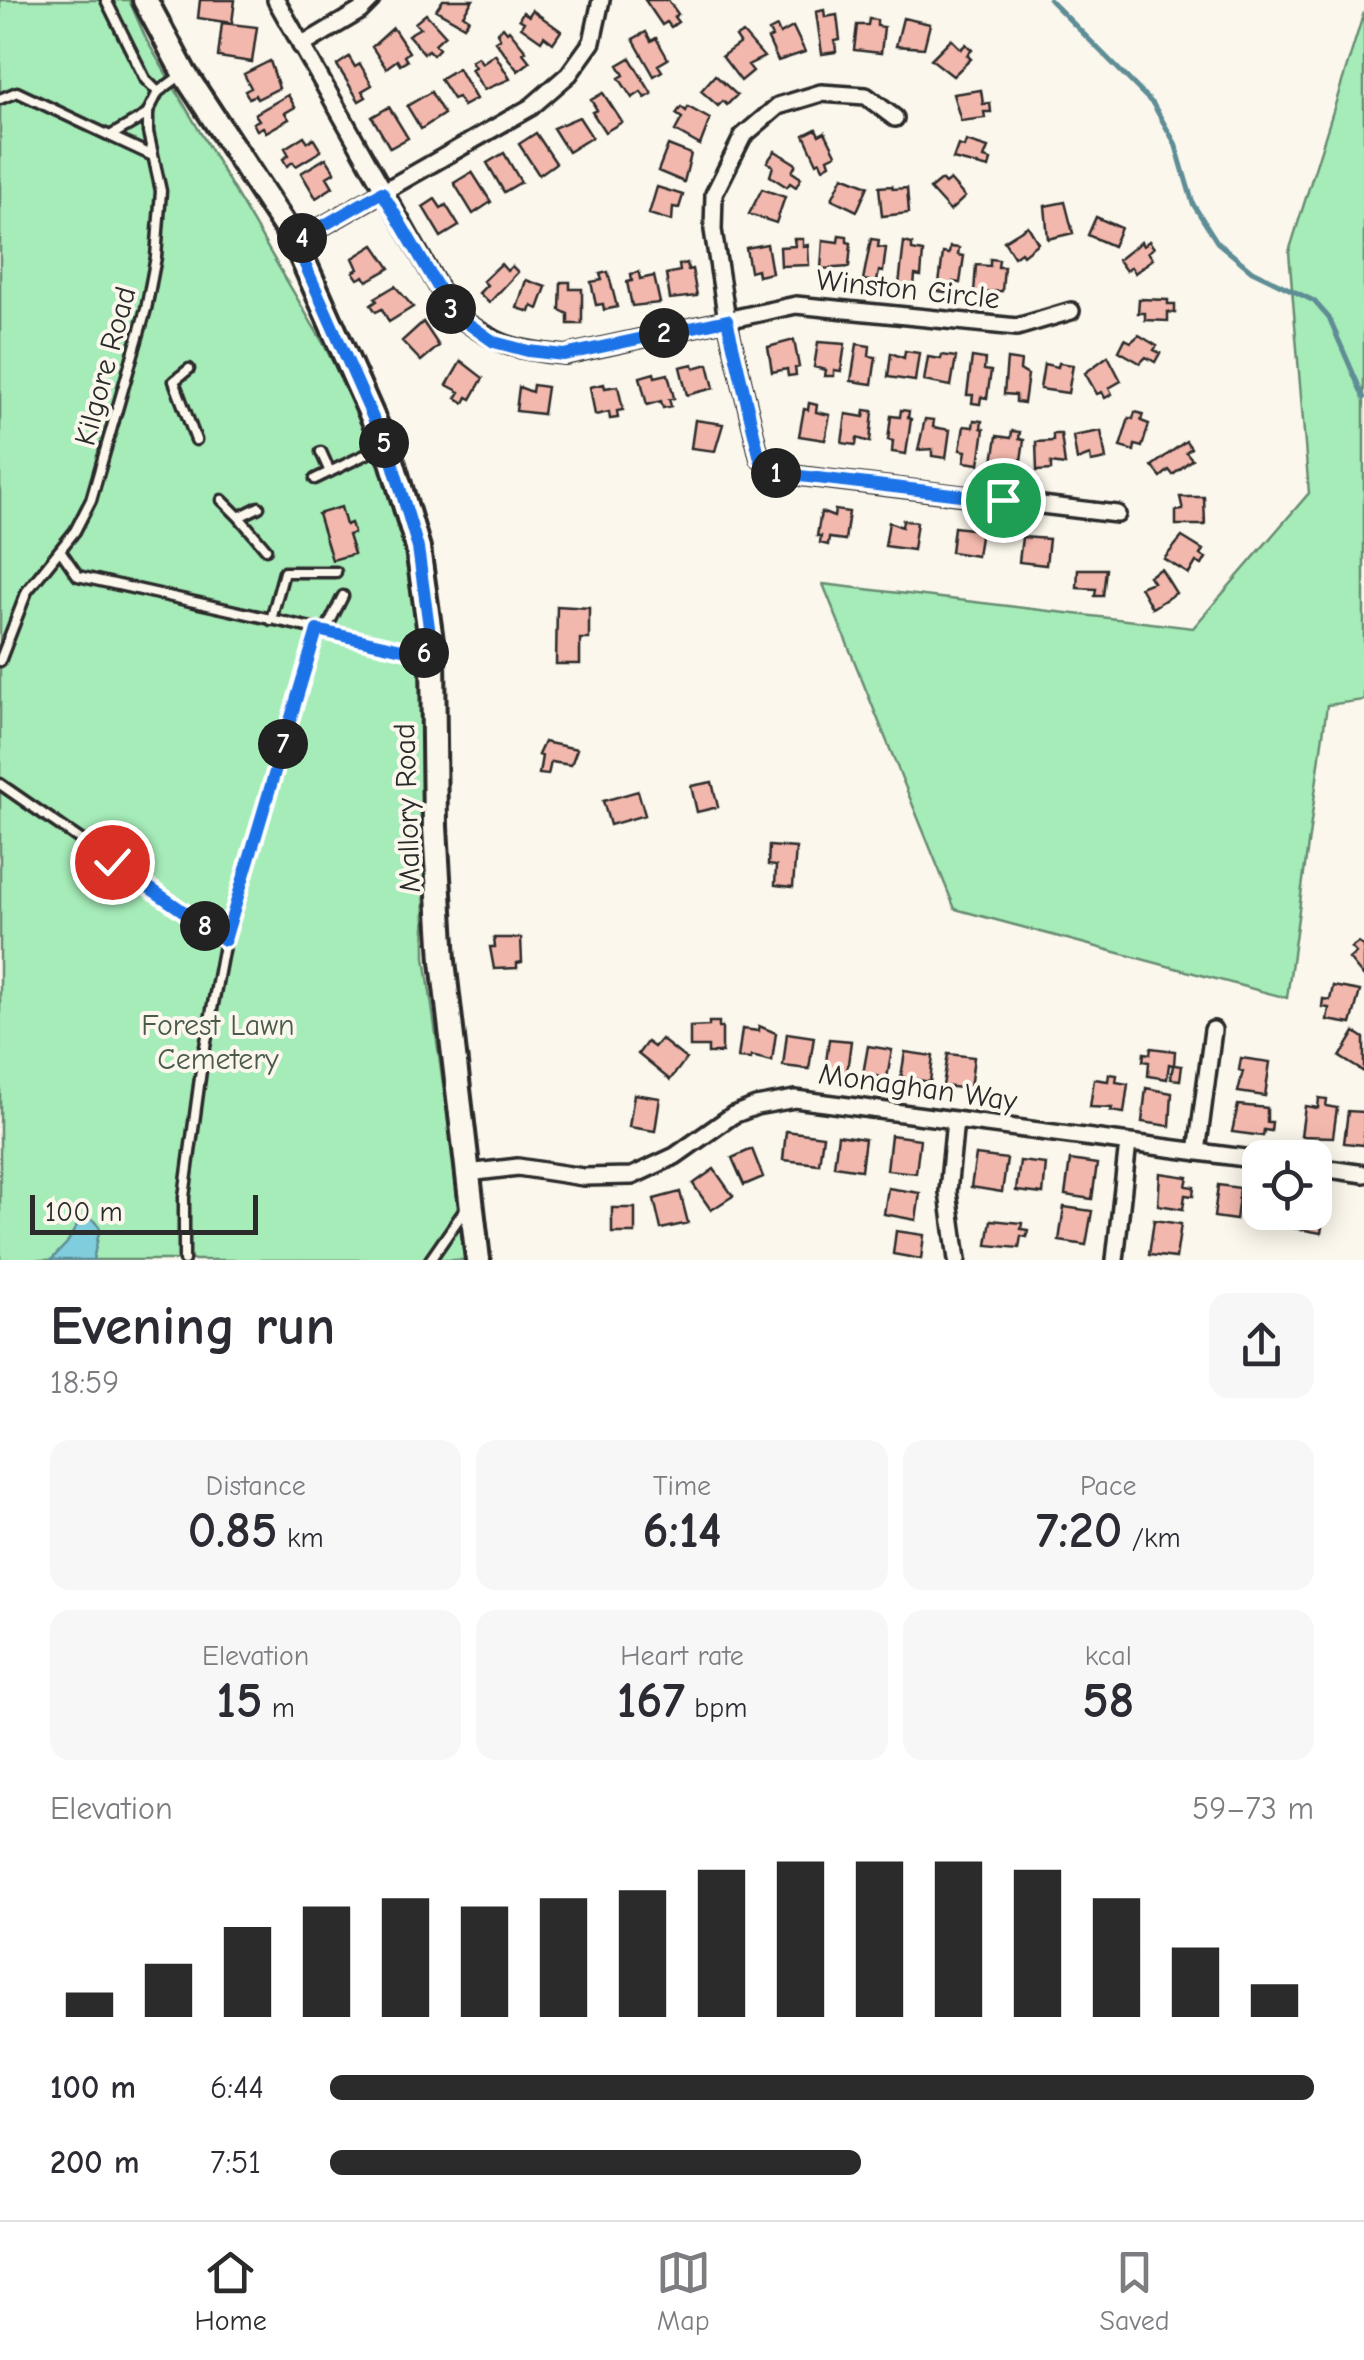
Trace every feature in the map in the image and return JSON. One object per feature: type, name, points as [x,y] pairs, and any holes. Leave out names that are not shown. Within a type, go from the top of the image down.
[{"type":"street","name":"Mallory Road","points":[[145,0],[184,73],[295,242],[385,445],[418,548],[433,656],[435,827],[443,961],[478,1260]]},
{"type":"street","name":"Winston Circle","points":[[276,0],[453,313],[494,342],[564,355],[796,305],[1017,327],[1071,311]]},
{"type":"street","points":[[302,46],[372,0]]},
{"type":"street","points":[[295,242],[531,107],[569,74],[592,42],[601,0]]},
{"type":"street","points":[[895,118],[866,96],[821,93],[778,106],[743,136],[714,194],[713,230],[727,320],[760,459],[775,473],[1117,514]]},
{"type":"street","points":[[1197,1152],[1213,1030]]},
{"type":"street","name":"Monaghan Way","points":[[468,1173],[518,1167],[583,1177],[632,1176],[674,1156],[733,1115],[795,1098],[1242,1158]]},
{"type":"street","points":[[954,1120],[948,1192],[957,1260]]},
{"type":"street","points":[[1115,1260],[1128,1143]]},
{"type":"street","points":[[1332,1170],[1364,1174]]},
{"type":"lane","points":[[106,0],[144,79],[158,92]]},
{"type":"lane","points":[[110,136],[148,114],[158,92],[184,73]]},
{"type":"lane","points":[[0,98],[16,92],[153,156]]},
{"type":"lane","name":"Kilgore Road","points":[[0,661],[26,591],[75,531],[91,500],[146,309],[156,257],[161,191],[148,114]]},
{"type":"lane","points":[[189,369],[174,381],[196,440]]},
{"type":"lane","points":[[315,479],[385,445]]},
{"type":"lane","points":[[321,452],[330,472]]},
{"type":"lane","points":[[222,500],[266,549]]},
{"type":"lane","points":[[239,516],[258,507]]},
{"type":"lane","points":[[60,550],[78,576],[433,656]]},
{"type":"lane","points":[[271,620],[284,572],[336,572]]},
{"type":"lane","points":[[184,1260],[184,1196],[202,1063],[225,940],[321,631],[343,596]]},
{"type":"lane","points":[[0,784],[225,940]]},
{"type":"lane","points":[[430,1260],[471,1200]]},
{"type":"green space","name":"Forest Lawn Cemetery","points":[[0,0],[129,0],[147,41],[322,341],[387,477],[423,655],[425,957],[468,1260],[0,1260]]},
{"type":"green space","points":[[1364,12],[1364,700],[1327,705],[1287,998],[955,909],[823,584],[1193,628],[1309,493],[1289,252]]},
{"type":"water","points":[[81,1218],[93,1220],[100,1228],[93,1260],[51,1260],[67,1243]]},
{"type":"building","points":[[200,0],[235,0],[232,23],[198,18]]},
{"type":"building","points":[[443,0],[473,0],[463,15],[469,19],[464,26],[436,10]]},
{"type":"building","points":[[645,0],[668,0],[678,14],[674,17],[678,22],[671,27],[667,22],[662,25]]},
{"type":"building","points":[[532,10],[561,31],[553,43],[544,36],[541,41],[521,27],[524,22],[519,19],[523,12],[529,16]]},
{"type":"building","points":[[824,10],[825,17],[837,15],[840,40],[835,41],[836,52],[822,54],[816,12]]},
{"type":"building","points":[[426,14],[445,35],[435,44],[439,49],[433,55],[428,50],[424,53],[408,35],[420,28],[415,23]]},
{"type":"building","points":[[903,18],[930,24],[924,48],[896,46]]},
{"type":"building","points":[[869,19],[884,27],[881,53],[854,50],[857,25],[868,25]]},
{"type":"building","points":[[222,23],[257,27],[252,62],[218,57]]},
{"type":"building","points":[[503,27],[526,51],[523,53],[530,62],[518,71],[495,41]]},
{"type":"building","points":[[777,27],[780,34],[793,27],[805,52],[778,61],[768,39],[772,37],[769,31]]},
{"type":"building","points":[[393,28],[409,52],[404,56],[407,61],[400,65],[397,60],[386,68],[372,47]]},
{"type":"building","points":[[646,32],[651,41],[656,38],[668,59],[658,65],[662,71],[654,76],[633,39]]},
{"type":"building","points":[[743,33],[764,57],[748,65],[753,71],[741,81],[722,56],[740,43],[736,37]]},
{"type":"building","points":[[951,39],[961,49],[966,44],[972,50],[967,55],[971,59],[953,76],[931,59]]},
{"type":"building","points":[[495,54],[510,79],[484,90],[471,69],[475,67],[471,61],[478,57],[482,63]]},
{"type":"building","points":[[349,57],[355,67],[360,64],[372,85],[362,91],[366,97],[359,101],[337,65]]},
{"type":"building","points":[[630,58],[652,94],[645,98],[641,92],[632,98],[619,78],[624,75],[618,65]]},
{"type":"building","points":[[270,61],[279,88],[257,99],[255,95],[249,98],[245,91],[251,88],[244,74]]},
{"type":"building","points":[[458,68],[476,99],[463,106],[458,97],[453,99],[440,79]]},
{"type":"building","points":[[715,75],[737,95],[727,105],[723,101],[718,106],[701,91]]},
{"type":"building","points":[[981,90],[983,104],[990,103],[991,112],[984,112],[985,118],[961,121],[953,94]]},
{"type":"building","points":[[431,92],[444,114],[421,129],[407,106]]},
{"type":"building","points":[[603,93],[622,122],[605,132],[592,112],[597,110],[591,100]]},
{"type":"building","points":[[288,95],[295,107],[285,113],[289,119],[266,132],[263,127],[257,130],[253,123],[259,120],[255,114]]},
{"type":"building","points":[[389,107],[408,138],[390,148],[372,117]]},
{"type":"building","points":[[681,107],[710,119],[700,145],[675,131],[682,118],[676,114]]},
{"type":"building","points":[[579,117],[592,137],[568,152],[553,128]]},
{"type":"building","points":[[816,129],[819,135],[825,132],[836,154],[828,158],[830,164],[823,168],[804,135]]},
{"type":"building","points":[[536,133],[556,163],[539,175],[519,144]]},
{"type":"building","points":[[304,136],[308,142],[313,138],[321,151],[296,166],[293,162],[287,166],[283,159],[289,155],[285,148]]},
{"type":"building","points":[[966,141],[988,148],[984,158],[991,160],[989,168],[953,159],[958,145],[964,147]]},
{"type":"building","points":[[668,145],[691,154],[684,182],[658,171]]},
{"type":"building","points":[[775,151],[796,164],[792,172],[801,178],[796,187],[790,183],[787,187],[770,176],[773,166],[767,162]]},
{"type":"building","points":[[504,153],[521,182],[504,192],[487,163]]},
{"type":"building","points":[[326,158],[335,172],[327,177],[333,187],[316,198],[301,173]]},
{"type":"building","points":[[472,172],[491,202],[473,214],[454,183]]},
{"type":"building","points":[[843,176],[868,186],[857,211],[832,199]]},
{"type":"building","points":[[941,180],[945,184],[950,180],[965,197],[950,211],[930,189]]},
{"type":"building","points":[[657,187],[683,195],[679,208],[673,207],[672,221],[649,214]]},
{"type":"building","points":[[879,187],[907,188],[909,213],[882,216]]},
{"type":"building","points":[[762,189],[785,197],[776,223],[749,214]]},
{"type":"building","points":[[435,199],[441,208],[446,205],[459,226],[441,237],[423,207]]},
{"type":"building","points":[[1065,202],[1073,233],[1048,239],[1045,206]]},
{"type":"building","points":[[1096,217],[1121,228],[1113,246],[1088,235]]},
{"type":"building","points":[[1028,226],[1038,243],[1014,257],[1004,241]]},
{"type":"building","points":[[839,235],[847,236],[851,243],[849,267],[821,269],[823,240],[838,242]]},
{"type":"building","points":[[794,239],[803,239],[803,246],[808,245],[809,265],[781,266],[780,247],[795,246]]},
{"type":"building","points":[[871,239],[879,240],[878,247],[886,248],[883,272],[879,271],[877,282],[863,280]]},
{"type":"building","points":[[1149,241],[1154,248],[1148,252],[1153,259],[1135,273],[1131,267],[1126,271],[1118,260],[1141,242],[1143,246]]},
{"type":"building","points":[[904,242],[912,244],[912,250],[923,252],[921,276],[915,275],[914,286],[899,285]]},
{"type":"building","points":[[767,244],[772,273],[758,276],[757,269],[750,271],[746,248]]},
{"type":"building","points":[[374,245],[390,268],[367,281],[364,276],[358,279],[353,272],[358,269],[353,258]]},
{"type":"building","points":[[950,247],[959,248],[958,255],[964,256],[960,283],[953,282],[952,293],[938,291],[943,253],[949,254]]},
{"type":"building","points":[[990,259],[999,260],[998,267],[1004,267],[1002,291],[974,293],[976,265],[990,266]]},
{"type":"building","points":[[687,263],[688,270],[692,269],[697,296],[670,299],[666,274],[680,271],[679,265]]},
{"type":"building","points":[[501,264],[507,271],[512,266],[518,272],[489,303],[479,293],[487,285],[483,281]]},
{"type":"building","points":[[608,272],[617,307],[604,310],[603,304],[596,305],[591,282],[602,280],[600,274]]},
{"type":"building","points":[[639,272],[640,279],[654,276],[660,303],[632,306],[627,282],[632,281],[631,274]]},
{"type":"building","points":[[526,280],[546,287],[538,309],[532,306],[530,312],[517,308]]},
{"type":"building","points":[[561,282],[570,282],[570,289],[582,289],[582,324],[568,324],[568,314],[560,310]]},
{"type":"building","points":[[395,286],[413,307],[389,322],[382,309],[376,312],[371,305],[377,301],[375,298]]},
{"type":"building","points":[[1139,299],[1168,300],[1168,304],[1175,304],[1175,313],[1168,312],[1168,321],[1145,320],[1145,313],[1138,313]]},
{"type":"building","points":[[423,322],[439,346],[421,361],[402,341]]},
{"type":"building","points":[[1139,335],[1157,346],[1154,350],[1160,353],[1155,362],[1146,357],[1140,363],[1119,351],[1125,339],[1131,342]]},
{"type":"building","points":[[794,340],[799,367],[795,368],[796,375],[788,376],[787,369],[772,372],[768,347]]},
{"type":"building","points":[[818,342],[845,344],[841,371],[834,370],[834,376],[825,376],[826,370],[814,367]]},
{"type":"building","points":[[857,344],[870,346],[869,356],[876,357],[872,384],[851,381]]},
{"type":"building","points":[[905,351],[919,353],[915,381],[888,377],[891,353],[904,358]]},
{"type":"building","points":[[942,355],[956,357],[951,386],[924,381],[928,357],[941,359]]},
{"type":"building","points":[[1108,356],[1121,381],[1109,388],[1112,394],[1105,398],[1102,392],[1097,394],[1085,373]]},
{"type":"building","points":[[972,357],[985,359],[984,370],[991,371],[987,398],[981,397],[980,404],[972,403],[973,395],[967,395]]},
{"type":"building","points":[[1007,359],[1021,361],[1020,370],[1028,375],[1024,403],[1016,402],[1016,395],[1004,394]]},
{"type":"building","points":[[461,361],[483,378],[471,399],[467,397],[464,403],[456,398],[460,392],[447,385]]},
{"type":"building","points":[[1059,363],[1073,365],[1068,393],[1040,389],[1044,364],[1058,367]]},
{"type":"building","points":[[693,364],[694,368],[708,364],[714,388],[687,395],[680,367]]},
{"type":"building","points":[[654,373],[655,377],[668,374],[674,398],[669,399],[671,406],[663,408],[661,401],[647,405],[640,377]]},
{"type":"building","points":[[604,384],[605,388],[618,386],[623,410],[617,411],[618,418],[610,419],[609,412],[595,415],[590,387]]},
{"type":"building","points":[[533,385],[547,387],[543,414],[516,411],[519,387],[532,392]]},
{"type":"building","points":[[809,403],[817,405],[816,412],[830,415],[825,440],[799,436],[804,409],[808,410]]},
{"type":"building","points":[[865,410],[873,411],[870,442],[857,438],[856,445],[842,443],[846,414],[864,417]]},
{"type":"building","points":[[901,410],[909,411],[911,419],[906,454],[892,452],[893,441],[888,440],[891,416],[900,417]]},
{"type":"building","points":[[1135,412],[1143,414],[1141,421],[1149,424],[1142,447],[1135,445],[1134,451],[1120,447],[1129,418],[1133,419]]},
{"type":"building","points":[[925,419],[934,420],[933,427],[950,430],[946,458],[932,456],[932,449],[918,450]]},
{"type":"building","points":[[695,420],[723,424],[715,451],[691,448]]},
{"type":"building","points":[[974,420],[982,421],[984,429],[979,464],[964,462],[966,451],[960,450],[964,426],[973,427]]},
{"type":"building","points":[[1012,431],[1020,432],[1019,439],[1024,440],[1020,467],[993,462],[997,436],[1011,438]]},
{"type":"building","points":[[1101,431],[1106,459],[1091,462],[1090,455],[1077,460],[1073,436]]},
{"type":"building","points":[[1053,434],[1061,434],[1065,465],[1051,463],[1051,470],[1037,471],[1036,442],[1053,441]]},
{"type":"building","points":[[1186,441],[1191,448],[1186,452],[1192,459],[1173,475],[1169,470],[1161,477],[1152,466]]},
{"type":"building","points":[[1180,497],[1204,497],[1205,525],[1176,525],[1176,511],[1183,510]]},
{"type":"building","points":[[341,507],[346,525],[351,523],[354,533],[348,535],[354,554],[332,560],[318,514]]},
{"type":"building","points":[[835,510],[849,512],[845,540],[829,538],[828,545],[820,543],[821,536],[817,536],[821,512],[834,517]]},
{"type":"building","points":[[903,520],[917,522],[913,550],[885,546],[889,522],[902,527]]},
{"type":"building","points":[[954,527],[981,530],[977,556],[951,552]]},
{"type":"building","points":[[1022,537],[1049,539],[1046,565],[1019,562]]},
{"type":"building","points":[[1182,537],[1203,550],[1200,555],[1206,558],[1202,565],[1196,562],[1189,574],[1164,559]]},
{"type":"building","points":[[1078,569],[1106,569],[1103,596],[1095,596],[1096,589],[1077,588]]},
{"type":"building","points":[[1161,569],[1176,593],[1152,608],[1140,587],[1153,582],[1149,576]]},
{"type":"building","points":[[557,606],[589,608],[589,639],[580,639],[580,664],[556,664]]},
{"type":"building","points":[[544,742],[577,749],[571,765],[551,762],[548,775],[539,774],[542,756],[538,755]]},
{"type":"building","points":[[712,782],[718,807],[697,812],[691,786]]},
{"type":"building","points":[[638,791],[645,815],[610,825],[603,801]]},
{"type":"building","points":[[769,846],[796,848],[793,887],[775,885],[776,866],[768,865]]},
{"type":"building","points":[[494,938],[521,938],[522,962],[517,963],[517,968],[494,969],[490,947],[495,947]]},
{"type":"building","points":[[1358,943],[1364,946],[1364,977],[1349,959],[1356,953],[1351,948]]},
{"type":"building","points":[[1333,986],[1360,991],[1351,1024],[1327,1020],[1329,1008],[1322,1007],[1323,999],[1330,1000]]},
{"type":"building","points":[[709,1022],[719,1022],[719,1028],[722,1027],[722,1053],[708,1053],[708,1047],[690,1047],[690,1027],[709,1026]]},
{"type":"building","points":[[759,1026],[776,1033],[772,1061],[751,1056],[738,1058],[742,1029],[759,1031]]},
{"type":"building","points":[[1355,1032],[1364,1038],[1364,1072],[1340,1057]]},
{"type":"building","points":[[787,1033],[814,1037],[809,1069],[783,1066]]},
{"type":"building","points":[[661,1039],[686,1059],[670,1080],[638,1054],[647,1042],[654,1047]]},
{"type":"building","points":[[829,1039],[851,1041],[847,1072],[825,1070]]},
{"type":"building","points":[[868,1046],[892,1050],[887,1078],[863,1074]]},
{"type":"building","points":[[1151,1048],[1175,1051],[1174,1065],[1182,1066],[1180,1080],[1171,1079],[1173,1065],[1169,1064],[1167,1079],[1148,1076],[1149,1062],[1143,1061],[1144,1053],[1150,1054]]},
{"type":"building","points":[[905,1052],[933,1056],[930,1082],[901,1077]]},
{"type":"building","points":[[948,1054],[974,1057],[970,1089],[943,1086]]},
{"type":"building","points":[[1241,1058],[1270,1062],[1265,1096],[1238,1092],[1243,1071],[1239,1070]]},
{"type":"building","points":[[1109,1074],[1117,1075],[1116,1082],[1128,1084],[1124,1113],[1090,1107],[1094,1079],[1108,1081]]},
{"type":"building","points":[[1146,1088],[1172,1093],[1170,1126],[1142,1122]]},
{"type":"building","points":[[634,1094],[660,1098],[655,1131],[629,1127]]},
{"type":"building","points":[[1319,1098],[1327,1099],[1326,1106],[1337,1108],[1333,1137],[1301,1136],[1305,1106],[1318,1108]]},
{"type":"building","points":[[1238,1105],[1267,1108],[1271,1131],[1264,1130],[1263,1136],[1232,1132]]},
{"type":"building","points":[[1364,1106],[1364,1145],[1344,1143],[1348,1111],[1363,1112]]},
{"type":"building","points":[[786,1131],[823,1136],[819,1164],[783,1160]]},
{"type":"building","points":[[838,1135],[865,1139],[861,1170],[834,1166]]},
{"type":"building","points":[[891,1135],[920,1139],[916,1173],[887,1170]]},
{"type":"building","points":[[752,1149],[763,1177],[744,1185],[732,1158]]},
{"type":"building","points":[[976,1155],[1007,1159],[1002,1192],[971,1187]]},
{"type":"building","points":[[1070,1160],[1097,1164],[1092,1199],[1065,1195]]},
{"type":"building","points":[[1020,1161],[1046,1164],[1043,1194],[1016,1191]]},
{"type":"building","points":[[714,1169],[733,1196],[711,1210],[693,1184]]},
{"type":"building","points":[[1160,1173],[1188,1177],[1186,1186],[1194,1187],[1193,1196],[1185,1195],[1183,1209],[1158,1205]]},
{"type":"building","points":[[1218,1185],[1240,1188],[1236,1220],[1214,1217]]},
{"type":"building","points":[[888,1188],[920,1193],[916,1220],[884,1214]]},
{"type":"building","points":[[680,1192],[688,1223],[661,1229],[654,1199]]},
{"type":"building","points":[[1064,1207],[1092,1211],[1086,1245],[1059,1241]]},
{"type":"building","points":[[612,1208],[635,1208],[635,1233],[612,1233]]},
{"type":"building","points":[[991,1220],[1022,1223],[1021,1229],[1028,1230],[1027,1237],[1021,1236],[1019,1248],[987,1245]]},
{"type":"building","points":[[1154,1220],[1181,1224],[1176,1258],[1149,1255]]},
{"type":"building","points":[[896,1231],[924,1235],[921,1259],[893,1254]]},
{"type":"waterway","points":[[1050,0],[1153,104],[1175,143],[1193,204],[1217,242],[1252,271],[1314,301],[1329,318],[1364,398]]},
{"type":"route","points":[[112,862],[225,940],[317,630],[433,656],[418,548],[392,461],[295,242],[382,192],[453,313],[494,342],[564,355],[727,320],[760,459],[775,473],[1003,500]]}]
